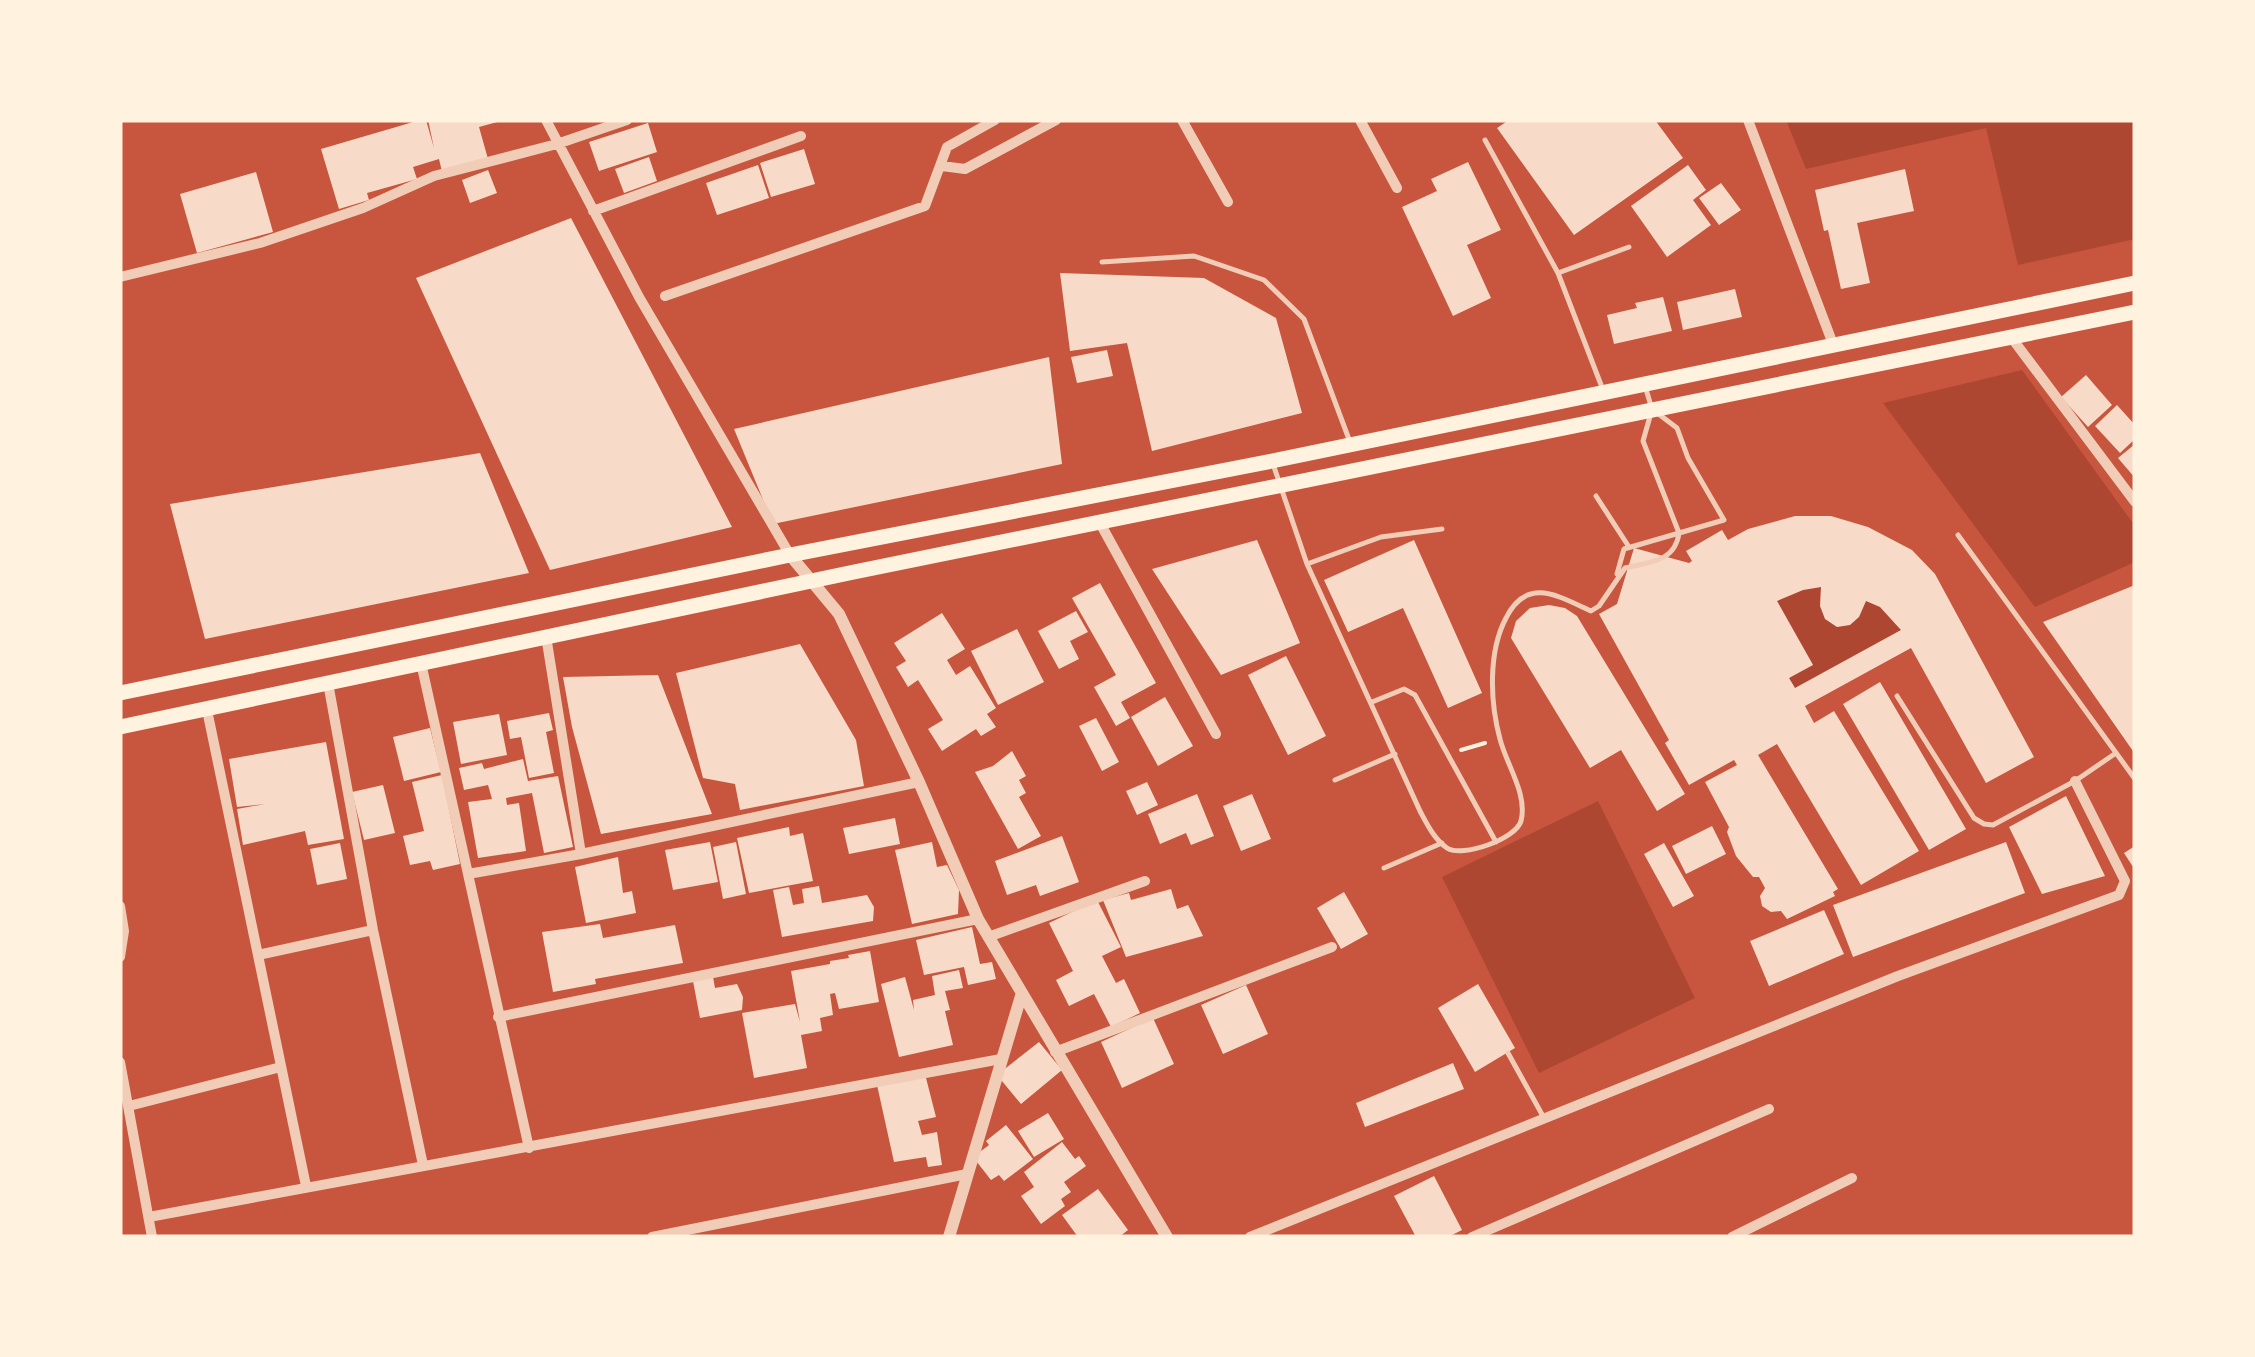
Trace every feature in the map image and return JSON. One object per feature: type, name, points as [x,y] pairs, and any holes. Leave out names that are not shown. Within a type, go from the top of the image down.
[{"type":"main road","points":[[120,692],[2135,283]]},
{"type":"main road","points":[[120,727],[811,581],[2135,312]]},
{"type":"street","points":[[546,120],[639,297],[790,555],[839,614],[919,782],[978,919],[1167,1237]]},
{"type":"street","points":[[120,277],[260,243],[362,208],[434,176],[557,144],[627,120]]},
{"type":"street","points":[[666,296],[925,206],[948,147],[995,120]]},
{"type":"street","points":[[942,166],[965,170],[1056,120]]},
{"type":"street","points":[[1182,120],[1228,202]]},
{"type":"street","points":[[1360,120],[1397,188]]},
{"type":"street","points":[[1748,120],[1833,344]]},
{"type":"street","points":[[594,212],[802,136]]},
{"type":"street","points":[[2011,337],[2135,502]]},
{"type":"street","points":[[1100,523],[1216,734]]},
{"type":"street","points":[[546,636],[581,854]]},
{"type":"street","points":[[420,663],[529,1148]]},
{"type":"street","points":[[328,683],[372,930],[422,1164]]},
{"type":"street","points":[[207,710],[306,1186]]},
{"type":"street","points":[[1250,1237],[1898,976],[2119,894],[2125,881],[2075,781]]},
{"type":"street","points":[[468,874],[919,782]]},
{"type":"street","points":[[988,937],[1145,881]]},
{"type":"street","points":[[120,906],[124,931],[120,957]]},
{"type":"street","points":[[498,1016],[978,919]]},
{"type":"street","points":[[258,954],[372,930]]},
{"type":"street","points":[[1055,1052],[1332,947]]},
{"type":"street","points":[[949,1237],[1022,996]]},
{"type":"street","points":[[150,1218],[422,1164],[529,1148],[1001,1059]]},
{"type":"street","points":[[120,1062],[152,1237]]},
{"type":"street","points":[[129,1106],[282,1067]]},
{"type":"street","points":[[1472,1237],[1769,1110]]},
{"type":"street","points":[[652,1237],[967,1174]]},
{"type":"street","points":[[1732,1237],[1852,1178]]},
{"type":"lane","points":[[1485,140],[1558,273],[1604,393]]},
{"type":"lane","points":[[1558,273],[1629,247]]},
{"type":"lane","points":[[1102,262],[1194,256],[1264,280],[1304,319],[1351,445]]},
{"type":"lane","points":[[1616,577],[1626,568],[1664,558],[1677,546],[1679,532],[1643,441],[1652,409],[1644,384]]},
{"type":"lane","points":[[1272,461],[1308,564],[1425,820],[1450,850],[1462,852],[1511,835],[1522,818],[1519,792],[1499,738],[1494,648],[1513,606],[1527,594],[1543,592],[1591,611],[1599,606],[1616,577],[1621,555],[1630,547],[1724,520],[1688,458],[1678,428],[1652,409]]},
{"type":"lane","points":[[1596,496],[1630,547]]},
{"type":"lane","points":[[1308,564],[1381,537],[1442,529]]},
{"type":"lane","points":[[1958,535],[2135,779]]},
{"type":"lane","points":[[1372,702],[1404,690],[1412,692],[1496,842]]},
{"type":"lane","points":[[1897,696],[1979,822],[1994,825],[2075,781],[2116,753]]},
{"type":"lane","points":[[1335,780],[1395,754]]},
{"type":"lane","points":[[1384,868],[1442,843]]},
{"type":"lane","points":[[1508,1053],[1544,1118]]},
{"type":"path","points":[[1448,754],[1499,738]]},
{"type":"shaded area","points":[[1786,120],[2135,120],[2135,239],[2018,265],[1986,128],[1806,169]]},
{"type":"shaded area","points":[[2022,370],[2135,526],[2135,562],[2035,607],[1883,403]]},
{"type":"shaded area","points":[[1821,587],[1820,606],[1859,617],[1866,601],[1880,607],[1901,630],[1795,688],[1789,678],[1813,664],[1777,601]]},
{"type":"shaded area","points":[[1598,801],[1695,998],[1539,1073],[1442,877]]},
{"type":"building","points":[[426,120],[434,148],[428,120],[501,121],[479,127],[488,159],[442,172],[439,159],[413,167],[417,179],[367,193],[369,200],[339,209],[321,149]]},
{"type":"building","points":[[1509,120],[1655,120],[1683,158],[1574,235],[1497,128]]},
{"type":"building","points":[[648,123],[657,152],[599,171],[589,142]]},
{"type":"building","points":[[804,149],[815,184],[771,197],[760,163]]},
{"type":"building","points":[[649,157],[657,181],[624,193],[615,169]]},
{"type":"building","points":[[1468,162],[1501,230],[1467,245],[1491,298],[1453,316],[1402,207],[1437,191],[1431,179]]},
{"type":"building","points":[[758,165],[769,198],[717,215],[706,183]]},
{"type":"building","points":[[1688,165],[1706,190],[1693,200],[1711,225],[1667,257],[1631,206]]},
{"type":"building","points":[[1905,169],[1914,211],[1857,223],[1870,283],[1841,289],[1815,190]]},
{"type":"building","points":[[488,170],[497,193],[470,203],[462,180]]},
{"type":"building","points":[[256,172],[273,232],[197,253],[180,194]]},
{"type":"building","points":[[1721,183],[1741,210],[1719,225],[1699,198]]},
{"type":"building","points":[[571,218],[732,527],[550,570],[416,278]]},
{"type":"building","points":[[1060,273],[1204,278],[1276,318],[1302,413],[1152,451],[1127,343],[1070,351]]},
{"type":"building","points":[[1735,289],[1742,317],[1683,330],[1677,302]]},
{"type":"building","points":[[1663,297],[1672,331],[1614,344],[1607,315]]},
{"type":"building","points":[[1107,350],[1113,376],[1077,383],[1071,357]]},
{"type":"building","points":[[1049,357],[1062,464],[773,524],[734,429]]},
{"type":"building","points":[[2086,375],[2112,405],[2088,427],[2061,397]]},
{"type":"building","points":[[2117,405],[2135,425],[2135,439],[2120,453],[2095,426]]},
{"type":"building","points":[[2135,444],[2135,478],[2118,458]]},
{"type":"building","points":[[480,453],[529,573],[205,639],[170,504]]},
{"type":"building","points":[[1795,516],[1831,516],[1868,527],[1912,550],[1935,574],[2034,757],[1986,783],[1911,648],[1805,706],[1814,723],[1834,711],[1919,851],[1861,885],[1777,744],[1758,755],[1838,889],[1833,892],[1835,896],[1787,919],[1781,911],[1771,912],[1762,906],[1760,896],[1765,888],[1736,856],[1727,832],[1729,827],[1705,782],[1737,765],[1734,760],[1689,785],[1665,743],[1669,740],[1599,614],[1617,604],[1634,548],[1689,563],[1692,561],[1686,551],[1722,530],[1728,540],[1748,529]],"holes":[[[1821,587],[1820,606],[1825,619],[1837,627],[1850,625],[1859,617],[1866,601],[1880,607],[1901,630],[1795,688],[1789,678],[1813,665],[1777,601]]]},
{"type":"building","points":[[1257,540],[1300,643],[1221,675],[1152,569]]},
{"type":"building","points":[[1414,540],[1482,693],[1448,708],[1403,608],[1348,632],[1324,580]]},
{"type":"building","points":[[1100,583],[1156,683],[1121,702],[1130,718],[1116,726],[1094,687],[1116,675],[1072,598]]},
{"type":"building","points":[[2135,585],[2135,754],[2043,622]]},
{"type":"building","points":[[1530,608],[1565,608],[1577,616],[1685,794],[1657,811],[1621,750],[1590,768],[1511,638],[1516,621]]},
{"type":"building","points":[[1076,611],[1088,632],[1070,641],[1079,659],[1059,669],[1038,631]]},
{"type":"building","points":[[942,613],[965,649],[947,660],[956,675],[970,666],[996,708],[987,714],[996,727],[981,736],[976,729],[942,751],[928,729],[943,720],[918,680],[908,687],[896,667],[906,661],[894,643]]},
{"type":"building","points":[[1017,629],[1044,682],[998,705],[971,651]]},
{"type":"building","points":[[800,644],[856,740],[864,786],[740,810],[735,784],[703,778],[676,673]]},
{"type":"building","points":[[1286,656],[1326,736],[1288,755],[1248,675]]},
{"type":"building","points":[[658,675],[712,814],[601,834],[572,727],[563,677]]},
{"type":"building","points":[[1880,682],[1966,829],[1929,850],[1843,704]]},
{"type":"building","points":[[1165,697],[1193,746],[1158,766],[1131,717]]},
{"type":"building","points":[[549,713],[553,730],[546,732],[554,773],[529,778],[521,737],[510,739],[507,721]]},
{"type":"building","points":[[499,714],[507,755],[461,764],[453,722]]},
{"type":"building","points":[[1096,718],[1119,762],[1102,771],[1079,726]]},
{"type":"building","points":[[430,728],[441,772],[404,781],[393,737]]},
{"type":"building","points":[[326,742],[344,839],[308,845],[305,831],[243,845],[237,809],[265,804],[237,807],[229,759]]},
{"type":"building","points":[[1012,751],[1026,776],[1019,780],[1026,793],[1019,797],[1041,836],[1018,849],[975,772],[993,766]]},
{"type":"building","points":[[523,759],[528,781],[558,776],[573,847],[544,853],[532,793],[506,798],[507,805],[519,803],[526,851],[478,858],[468,802],[492,799],[488,785],[464,790],[459,768],[482,763],[484,769]]},
{"type":"building","points":[[442,775],[460,864],[433,870],[430,861],[410,865],[403,836],[424,831],[412,782]]},
{"type":"building","points":[[1147,782],[1158,805],[1137,815],[1126,791]]},
{"type":"building","points":[[383,785],[395,833],[364,840],[352,792]]},
{"type":"building","points":[[1197,794],[1214,836],[1191,845],[1186,833],[1160,844],[1148,814]]},
{"type":"building","points":[[1252,794],[1271,839],[1241,851],[1223,806]]},
{"type":"building","points":[[2066,796],[2105,876],[2042,894],[2009,827]]},
{"type":"building","points":[[895,818],[900,844],[849,854],[843,828]]},
{"type":"building","points":[[1712,826],[1726,854],[1686,874],[1672,846]]},
{"type":"building","points":[[789,827],[790,836],[803,833],[813,881],[749,893],[737,838]]},
{"type":"building","points":[[1062,836],[1079,882],[1040,896],[1036,885],[1007,895],[995,861]]},
{"type":"building","points":[[710,842],[718,882],[673,890],[665,850]]},
{"type":"building","points":[[736,842],[746,894],[723,899],[713,847]]},
{"type":"building","points":[[932,842],[937,867],[947,865],[959,890],[958,914],[912,924],[895,850]]},
{"type":"building","points":[[2006,842],[2025,893],[1853,957],[1833,905]]},
{"type":"building","points":[[340,843],[347,879],[317,885],[310,849]]},
{"type":"building","points":[[1664,843],[1694,896],[1673,907],[1644,854]]},
{"type":"building","points":[[2135,846],[2135,870],[2124,853]]},
{"type":"building","points":[[618,857],[623,893],[632,891],[636,913],[586,923],[575,867]]},
{"type":"building","points":[[819,886],[822,903],[867,895],[874,907],[873,921],[782,937],[773,890],[789,887],[793,905],[804,903],[802,889]]},
{"type":"building","points":[[1171,889],[1177,909],[1188,905],[1203,936],[1126,957],[1103,900],[1129,893],[1131,900]]},
{"type":"building","points":[[1344,892],[1368,934],[1341,949],[1317,908]]},
{"type":"building","points":[[1097,900],[1121,947],[1102,956],[1116,983],[1124,979],[1140,1013],[1111,1027],[1094,994],[1069,1006],[1056,980],[1073,971],[1049,923]]},
{"type":"building","points":[[1824,910],[1844,954],[1769,986],[1750,941]]},
{"type":"building","points":[[600,924],[603,938],[675,925],[683,963],[595,979],[596,984],[553,992],[542,932]]},
{"type":"building","points":[[972,927],[980,964],[992,962],[996,979],[968,985],[964,967],[924,975],[916,940]]},
{"type":"building","points":[[870,951],[879,1002],[839,1009],[835,993],[830,994],[833,1015],[820,1018],[822,1031],[801,1035],[807,1068],[754,1078],[742,1013],[795,1004],[800,1022],[791,971]]},
{"type":"building","points":[[959,970],[963,988],[945,991],[953,1045],[899,1057],[881,984],[905,977],[914,1010],[913,1000],[935,995],[932,976]]},
{"type":"building","points":[[713,977],[715,988],[737,984],[743,997],[742,1010],[700,1018],[693,981]]},
{"type":"building","points":[[1478,984],[1515,1048],[1475,1072],[1438,1008]]},
{"type":"building","points":[[1246,985],[1268,1034],[1223,1054],[1201,1005]]},
{"type":"building","points":[[1153,1018],[1174,1064],[1122,1088],[1101,1042]]},
{"type":"building","points":[[1039,1042],[1062,1070],[1021,1104],[997,1075]]},
{"type":"building","points":[[1453,1063],[1464,1089],[1365,1127],[1356,1103]]},
{"type":"building","points":[[925,1074],[936,1117],[918,1121],[922,1135],[937,1132],[942,1165],[928,1167],[926,1157],[894,1162],[877,1085]]},
{"type":"building","points":[[1048,1113],[1064,1139],[1034,1157],[1018,1131]]},
{"type":"building","points":[[1006,1125],[1033,1159],[1004,1181],[999,1175],[991,1180],[973,1157]]},
{"type":"building","points":[[1062,1142],[1086,1166],[1064,1182],[1071,1192],[1061,1199],[1065,1206],[1041,1224],[1021,1196],[1034,1187],[1024,1172]]},
{"type":"building","points":[[1434,1176],[1462,1230],[1448,1237],[1416,1237],[1394,1196]]},
{"type":"building","points":[[1098,1189],[1128,1230],[1119,1237],[1078,1237],[1062,1215]]}]
